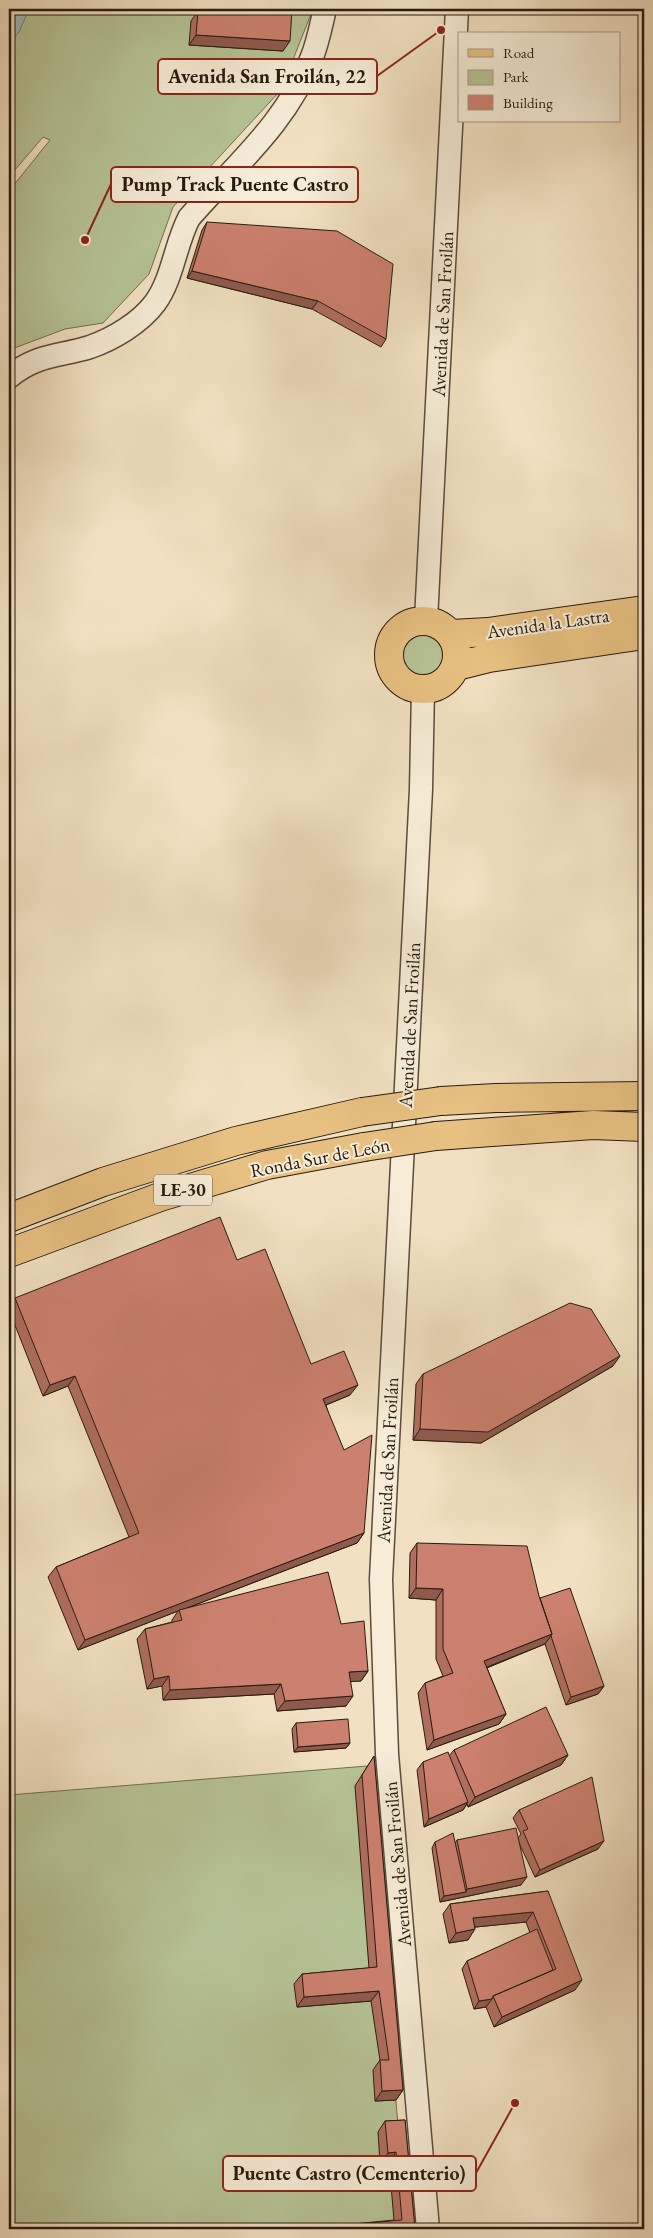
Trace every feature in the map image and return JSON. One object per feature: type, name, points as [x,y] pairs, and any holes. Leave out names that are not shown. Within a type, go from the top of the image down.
[{"type":"main road","name":"Avenida la Lastra","points":[[452,634],[488,632],[644,610]]},
{"type":"main road","points":[[426,620],[444,627],[452,634],[458,649],[456,666],[449,678],[437,686],[423,689],[412,687],[394,674],[389,662],[389,648],[394,636],[403,627],[414,621],[426,620]]},
{"type":"main road","name":"Avenida la Lastra","points":[[456,666],[489,658],[644,635]]},
{"type":"main road","points":[[496,1098],[585,1081],[644,1079]]},
{"type":"main road","name":"Ronda Sur de León","points":[[9,1218],[103,1182],[236,1141],[362,1112],[441,1101],[496,1098],[644,1096]]},
{"type":"main road","points":[[593,1126],[644,1135]]},
{"type":"main road","name":"Ronda Sur de León","points":[[9,1253],[160,1197],[267,1165],[436,1136],[593,1126],[644,1127]]},
{"type":"street","points":[[9,377],[27,364],[41,358],[103,342],[140,319],[155,303],[165,284],[182,231],[189,218],[263,140],[294,94],[313,57],[325,9]]},
{"type":"street","name":"Avenida de San Froilán","points":[[426,620],[457,9]]},
{"type":"street","name":"Avenida de San Froilán","points":[[423,689],[419,818],[381,1578],[388,1754],[428,2229]]},
{"type":"green space","points":[[9,9],[313,9],[281,90],[173,207],[149,274],[103,323],[65,329],[9,350],[9,191],[50,140],[43,137],[9,177]]},
{"type":"green space","points":[[423,629],[433,631],[441,637],[447,645],[449,655],[447,665],[441,673],[433,679],[423,681],[413,679],[405,673],[399,665],[397,655],[399,645],[405,637],[413,631]]},
{"type":"green space","points":[[367,1766],[407,2229],[9,2229],[9,1795]]},
{"type":"water","points":[[9,9],[29,9],[19,32],[9,43]]},
{"type":"building","points":[[254,9],[292,9],[290,41],[196,35],[198,11],[254,14]]},
{"type":"building","points":[[207,222],[337,231],[393,264],[386,339],[318,301],[192,271]]},
{"type":"building","points":[[220,1217],[237,1260],[265,1249],[311,1364],[344,1351],[358,1385],[323,1399],[344,1450],[372,1435],[364,1533],[85,1640],[56,1567],[139,1533],[75,1376],[50,1385],[15,1298]]},
{"type":"building","points":[[570,1303],[591,1309],[620,1356],[488,1432],[420,1429],[423,1374]]},
{"type":"building","points":[[417,1543],[527,1546],[539,1596],[552,1634],[484,1661],[506,1714],[434,1740],[425,1683],[453,1673],[443,1649],[443,1589],[416,1588]]},
{"type":"building","points":[[328,1572],[341,1624],[364,1621],[368,1671],[349,1672],[353,1696],[285,1701],[281,1684],[170,1690],[169,1676],[154,1679],[145,1629],[182,1620],[179,1610]]},
{"type":"building","points":[[570,1588],[604,1686],[571,1697],[540,1598]]},
{"type":"building","points":[[546,1707],[568,1755],[475,1797],[454,1750]]},
{"type":"building","points":[[348,1719],[350,1743],[298,1747],[296,1723]]},
{"type":"building","points":[[448,1752],[468,1802],[429,1819],[423,1762]]},
{"type":"building","points":[[374,1756],[403,2090],[382,2091],[380,2060],[389,2060],[379,1991],[304,1997],[302,1974],[377,1967],[362,1775]]},
{"type":"building","points":[[592,1777],[604,1841],[540,1870],[523,1831],[528,1829],[519,1810]]},
{"type":"building","points":[[516,1828],[527,1877],[467,1889],[457,1840]]},
{"type":"building","points":[[453,1833],[466,1892],[444,1896],[435,1842]]},
{"type":"building","points":[[548,1891],[582,1980],[502,2017],[493,1996],[556,1969],[533,1912],[473,1918],[475,1929],[456,1933],[450,1904]]},
{"type":"building","points":[[537,1929],[553,1970],[493,1996],[492,1999],[479,2001],[467,1961]]},
{"type":"building","points":[[405,2120],[415,2229],[323,2229],[323,2227],[402,2220],[396,2152],[388,2153],[385,2121]]},
{"type":"place","name":"Avenida San Froilán, 22","points":[[441,30]]},
{"type":"place","name":"Pump Track Puente Castro","points":[[85,240]]},
{"type":"place","name":"Puente Castro (Cementerio)","points":[[515,2103]]}]
